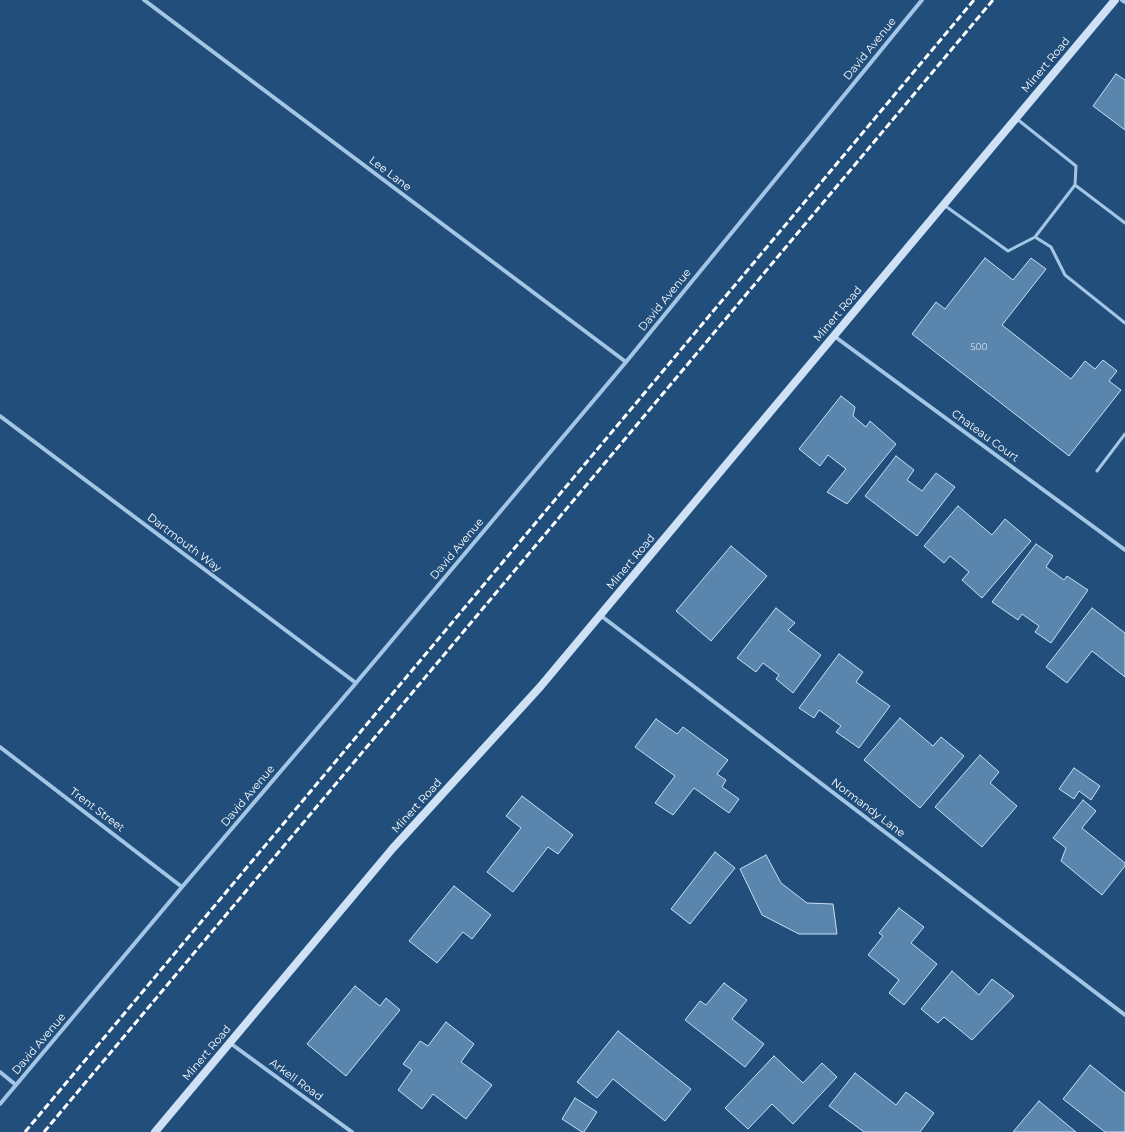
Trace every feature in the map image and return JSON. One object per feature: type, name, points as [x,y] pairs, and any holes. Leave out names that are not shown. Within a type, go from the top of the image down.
[{"type":"street","name":"Lee Lane","points":[[144,0],[626,362]]},
{"type":"street","name":"David Avenue","points":[[0,1104],[626,362],[922,0]]},
{"type":"street","name":"Minert Road","points":[[155,1132],[394,848],[540,687],[1115,0]]},
{"type":"street","name":"Chateau Court","points":[[834,336],[1123,549]]},
{"type":"street","name":"Dartmouth Way","points":[[0,416],[356,683]]},
{"type":"street","points":[[1123,549],[1125,544]]},
{"type":"street","name":"Normandy Lane","points":[[600,615],[1125,1015]]},
{"type":"street","name":"Trent Street","points":[[0,747],[182,887]]},
{"type":"street","name":"Arkell Road","points":[[230,1043],[352,1132]]},
{"type":"street","points":[[0,1072],[16,1085]]},
{"type":"lane","points":[[944,205],[1008,251],[1035,237],[1075,185],[1076,166],[1016,118]]},
{"type":"lane","points":[[1075,185],[1125,223]]},
{"type":"lane","points":[[1035,237],[1051,247],[1065,275],[1125,323]]},
{"type":"lane","points":[[1097,471],[1125,434]]},
{"type":"building","points":[[1116,74],[1125,80],[1125,130],[1093,106]]},
{"type":"building","points":[[985,258],[1013,280],[1031,258],[1046,269],[1002,325],[1071,379],[1085,361],[1095,369],[1103,360],[1117,371],[1109,381],[1121,390],[1069,456],[912,334],[936,302],[945,309]]},
{"type":"building","points":[[841,396],[855,407],[853,416],[866,427],[870,421],[896,444],[847,504],[827,492],[846,469],[828,455],[820,466],[799,449]]},
{"type":"building","points":[[896,456],[914,470],[907,480],[922,491],[936,473],[955,487],[917,536],[865,496]]},
{"type":"building","points":[[958,506],[992,535],[1005,519],[1031,541],[982,598],[962,580],[969,572],[950,556],[944,563],[924,546]]},
{"type":"building","points":[[1036,544],[1053,556],[1046,567],[1064,580],[1067,576],[1088,590],[1051,643],[1035,632],[1039,626],[1022,614],[1018,620],[992,602]]},
{"type":"building","points":[[731,546],[767,576],[711,641],[676,611]]},
{"type":"building","points":[[776,608],[795,623],[788,630],[821,655],[793,693],[776,679],[779,675],[763,663],[756,672],[737,658]]},
{"type":"building","points":[[1092,608],[1125,633],[1125,677],[1092,651],[1067,683],[1046,667]]},
{"type":"building","points":[[839,654],[863,672],[856,682],[890,706],[859,748],[836,732],[841,726],[819,710],[814,718],[799,708]]},
{"type":"building","points":[[900,718],[933,746],[941,737],[964,756],[920,808],[864,760]]},
{"type":"building","points":[[656,719],[677,734],[683,727],[728,760],[717,774],[726,780],[722,787],[739,799],[729,813],[694,788],[673,815],[655,803],[675,776],[635,747]]},
{"type":"building","points":[[980,755],[999,772],[990,783],[1017,806],[982,847],[935,807]]},
{"type":"building","points":[[1074,768],[1100,786],[1091,800],[1079,791],[1074,799],[1059,789]]},
{"type":"building","points":[[522,796],[573,835],[558,854],[548,847],[513,892],[487,872],[521,828],[506,816]]},
{"type":"building","points":[[1083,800],[1096,811],[1082,828],[1125,863],[1125,866],[1102,895],[1061,861],[1066,848],[1053,838]]},
{"type":"building","points":[[715,852],[735,868],[690,924],[671,909]]},
{"type":"building","points":[[766,855],[781,883],[807,903],[833,904],[837,934],[799,934],[762,915],[740,869]]},
{"type":"building","points":[[454,886],[491,915],[472,939],[463,932],[437,963],[409,941]]},
{"type":"building","points":[[899,908],[924,927],[911,943],[937,964],[904,1005],[889,993],[899,980],[868,955],[883,936],[879,933]]},
{"type":"building","points":[[952,971],[979,995],[992,979],[1014,996],[972,1040],[944,1017],[938,1023],[921,1009]]},
{"type":"building","points":[[724,983],[747,1000],[732,1019],[764,1044],[745,1067],[685,1020],[700,1001],[706,1005]]},
{"type":"building","points":[[355,986],[380,1006],[386,998],[400,1010],[346,1076],[307,1044]]},
{"type":"building","points":[[446,1022],[474,1044],[461,1062],[492,1085],[466,1119],[433,1094],[422,1109],[398,1090],[412,1070],[403,1064],[420,1041],[428,1046]]},
{"type":"building","points":[[618,1031],[691,1089],[665,1121],[613,1079],[597,1098],[577,1082]]},
{"type":"building","points":[[774,1056],[803,1083],[822,1063],[837,1077],[793,1124],[772,1104],[748,1129],[725,1108]]},
{"type":"building","points":[[1090,1065],[1125,1093],[1125,1132],[1105,1132],[1063,1099]]},
{"type":"building","points":[[855,1073],[896,1105],[906,1092],[934,1113],[920,1132],[864,1132],[829,1106]]},
{"type":"building","points":[[575,1098],[597,1112],[584,1132],[562,1119]]},
{"type":"building","points":[[1039,1101],[1076,1132],[1013,1132]]},
{"type":"railway","points":[[25,1132],[974,0]]},
{"type":"railway","points":[[44,1132],[993,0]]}]
